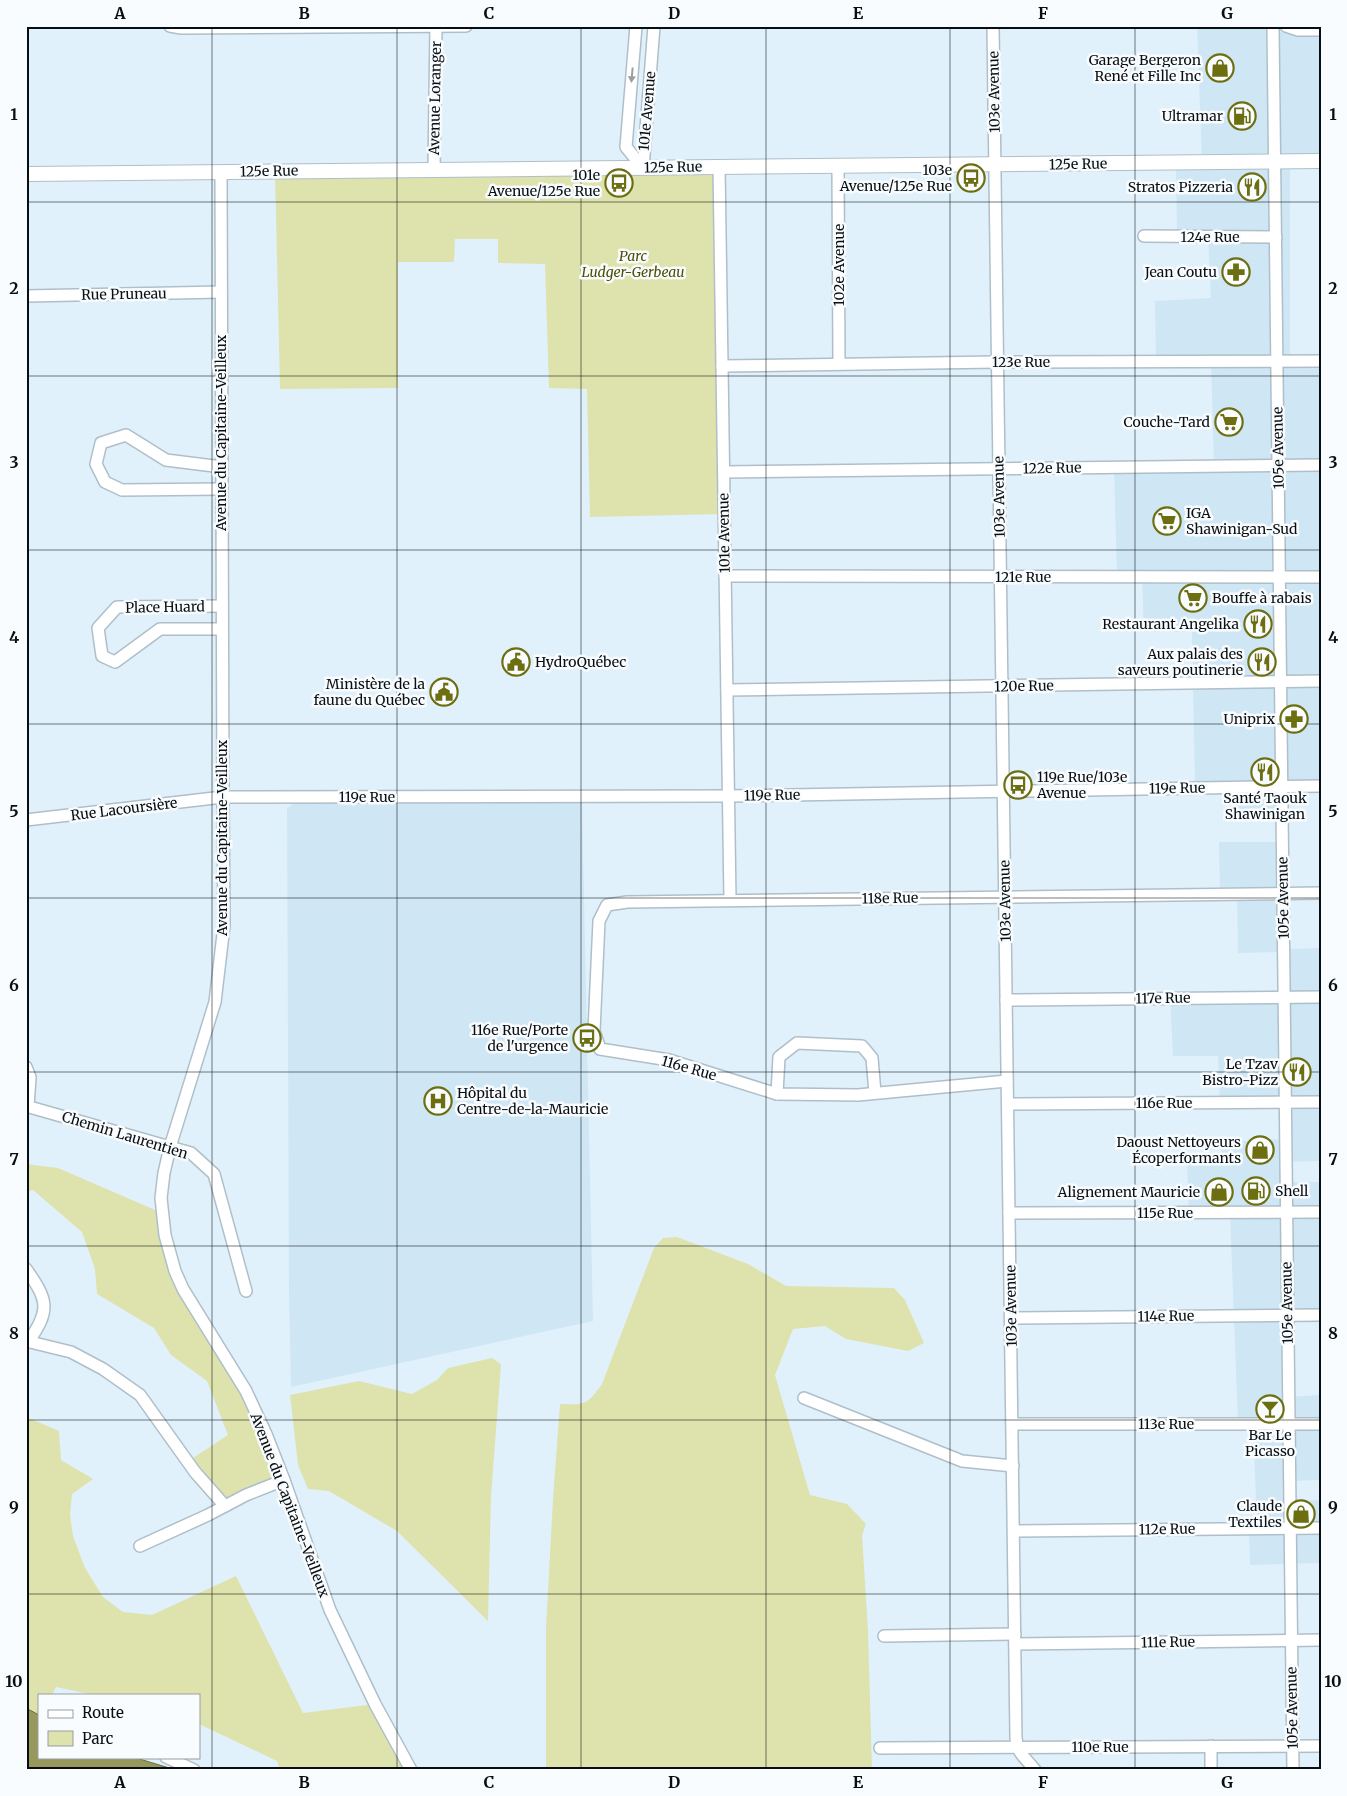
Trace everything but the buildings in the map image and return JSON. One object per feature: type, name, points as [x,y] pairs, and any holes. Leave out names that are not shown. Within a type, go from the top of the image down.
[{"type":"main road","name":"125e Rue","points":[[26,174],[1321,161]]},
{"type":"street","points":[[170,26],[181,28],[466,26]]},
{"type":"street","name":"Avenue Loranger","points":[[434,170],[436,26]]},
{"type":"street","name":"101e Avenue","points":[[636,26],[626,147],[643,168]]},
{"type":"street","name":"101e Avenue","points":[[643,168],[654,26]]},
{"type":"street","name":"103e Avenue","points":[[993,26],[1017,1747]]},
{"type":"street","name":"105e Avenue","points":[[1273,26],[1293,1770]]},
{"type":"street","points":[[1286,26],[1298,30],[1321,30]]},
{"type":"street","name":"101e Avenue","points":[[719,166],[730,900]]},
{"type":"street","name":"102e Avenue","points":[[838,166],[839,364]]},
{"type":"street","name":"Avenue du Capitaine-Veilleux","points":[[221,172],[224,926],[215,1002],[170,1147],[162,1185],[161,1198],[164,1235],[175,1271],[193,1306],[246,1391],[266,1434],[330,1610],[374,1704],[411,1770]]},
{"type":"street","name":"124e Rue","points":[[1144,236],[1276,237]]},
{"type":"street","name":"Rue Pruneau","points":[[26,296],[221,292]]},
{"type":"street","name":"123e Rue","points":[[722,366],[997,362],[1321,362]]},
{"type":"street","points":[[222,467],[166,460],[126,435],[101,444],[96,464],[105,482],[122,490],[222,488]]},
{"type":"street","name":"122e Rue","points":[[724,472],[1321,465]]},
{"type":"street","name":"121e Rue","points":[[725,576],[1321,577]]},
{"type":"street","name":"Place Huard","points":[[222,606],[117,607],[98,628],[102,656],[115,662],[160,629],[222,629]]},
{"type":"street","name":"120e Rue","points":[[727,690],[1321,681]]},
{"type":"street","name":"119e Rue","points":[[222,797],[728,796],[1321,786]]},
{"type":"street","name":"Rue Lacoursière","points":[[26,820],[222,797]]},
{"type":"street","name":"118e Rue","points":[[600,1049],[594,1031],[599,921],[607,905],[627,902],[730,900],[1321,893]]},
{"type":"street","name":"117e Rue","points":[[1006,1000],[1321,997]]},
{"type":"street","points":[[777,1094],[779,1056],[797,1043],[862,1046],[872,1058],[875,1093]]},
{"type":"street","name":"116e Rue","points":[[600,1049],[669,1060],[777,1094],[858,1095],[1007,1081]]},
{"type":"street","name":"Chemin Laurentien","points":[[26,1067],[30,1077],[27,1107],[191,1153],[214,1174],[246,1291]]},
{"type":"street","name":"116e Rue","points":[[1008,1104],[1321,1102]]},
{"type":"street","name":"115e Rue","points":[[1009,1213],[1321,1212]]},
{"type":"street","points":[[26,1269],[41,1290],[44,1311],[39,1327],[27,1342],[70,1352],[103,1369],[140,1395],[195,1472],[225,1506]]},
{"type":"street","name":"114e Rue","points":[[1011,1318],[1321,1315]]},
{"type":"street","points":[[804,1398],[962,1461],[1013,1466]]},
{"type":"street","name":"113e Rue","points":[[1012,1424],[1321,1424]]},
{"type":"street","points":[[140,1546],[208,1515],[246,1495],[284,1480]]},
{"type":"street","name":"112e Rue","points":[[1014,1531],[1321,1528]]},
{"type":"street","name":"111e Rue","points":[[884,1636],[1015,1639],[1321,1640]]},
{"type":"street","points":[[1211,1746],[1211,1770]]},
{"type":"street","name":"110e Rue","points":[[880,1748],[1321,1746]]},
{"type":"street","points":[[1017,1747],[1036,1770]]},
{"type":"street","points":[[168,1758],[194,1770]]},
{"type":"shaded area","points":[[1197,26],[1273,26],[1273,32],[1321,31],[1321,165],[1290,165],[1290,355],[1321,360],[1321,786],[1282,786],[1284,949],[1321,948],[1321,1161],[1286,1162],[1286,1182],[1321,1182],[1321,1315],[1288,1315],[1289,1397],[1319,1395],[1321,1424],[1321,1480],[1289,1481],[1290,1502],[1321,1500],[1321,1563],[1250,1565],[1249,1528],[1257,1528],[1253,1424],[1238,1424],[1230,1213],[1189,1213],[1187,1162],[1221,1162],[1222,1142],[1285,1139],[1285,1103],[1220,1103],[1218,1056],[1173,1056],[1170,996],[1284,997],[1283,952],[1238,953],[1237,894],[1220,894],[1219,842],[1277,842],[1277,821],[1233,821],[1232,787],[1195,788],[1192,632],[1144,632],[1142,577],[1117,577],[1114,467],[1214,466],[1211,360],[1156,362],[1155,301],[1211,298],[1208,237],[1177,236],[1176,163],[1202,162]]},
{"type":"shaded area","name":"Hôpital du Centre-de-la-Mauricie","points":[[306,797],[582,801],[593,1321],[291,1387],[287,808]]},
{"type":"shaded area","points":[[26,1708],[38,1714],[38,1758],[136,1758],[176,1770],[26,1770]]},
{"type":"green space","name":"Parc Ludger-Gerbeau","points":[[719,166],[724,514],[590,517],[587,389],[549,388],[545,264],[498,263],[498,239],[455,239],[454,262],[398,262],[398,388],[280,389],[275,171]]},
{"type":"green space","points":[[26,1164],[58,1168],[162,1213],[169,1252],[229,1363],[284,1480],[225,1506],[187,1462],[228,1435],[207,1381],[171,1355],[154,1328],[97,1294],[95,1269],[82,1232],[33,1190],[26,1192]]},
{"type":"green space","points":[[677,1237],[748,1264],[786,1286],[894,1288],[905,1300],[924,1343],[908,1351],[846,1339],[825,1326],[793,1329],[775,1375],[810,1495],[847,1504],[866,1524],[862,1535],[868,1631],[872,1770],[546,1770],[546,1628],[560,1404],[580,1404],[585,1402],[593,1396],[602,1384],[654,1248],[663,1238]]},
{"type":"green space","points":[[492,1358],[501,1364],[491,1496],[488,1621],[397,1531],[329,1491],[308,1489],[298,1465],[290,1395],[359,1381],[412,1394],[437,1380],[448,1368]]},
{"type":"green space","points":[[26,1419],[31,1419],[59,1431],[61,1460],[93,1479],[72,1494],[70,1515],[73,1536],[85,1568],[103,1597],[123,1612],[152,1615],[236,1576],[303,1713],[375,1704],[411,1770],[280,1770],[277,1761],[200,1724],[200,1694],[89,1694],[56,1687],[52,1694],[38,1694],[38,1714],[26,1708]]},
{"type":"place","name":"Garage Bergeron René et Fille Inc","points":[[1220,68]]},
{"type":"place","name":"Ultramar","points":[[1242,116]]},
{"type":"place","name":"103e Avenue/125e Rue","points":[[971,178]]},
{"type":"place","name":"101e Avenue/125e Rue","points":[[619,183]]},
{"type":"place","name":"Stratos Pizzeria","points":[[1252,187]]},
{"type":"place","name":"Jean Coutu","points":[[1236,272]]},
{"type":"place","name":"Couche-Tard","points":[[1229,422]]},
{"type":"place","name":"IGA Shawinigan-Sud","points":[[1167,521]]},
{"type":"place","name":"Bouffe à rabais","points":[[1193,598]]},
{"type":"place","name":"Restaurant Angelika","points":[[1258,624]]},
{"type":"place","name":"HydroQuébec","points":[[516,662]]},
{"type":"place","name":"Aux palais des saveurs poutinerie","points":[[1262,662]]},
{"type":"place","name":"Ministère de la faune du Québec","points":[[444,692]]},
{"type":"place","name":"Uniprix","points":[[1294,719]]},
{"type":"place","name":"Santé Taouk Shawinigan","points":[[1265,772]]},
{"type":"place","name":"119e Rue/103e Avenue","points":[[1018,785]]},
{"type":"place","name":"116e Rue/Porte de l'urgence","points":[[587,1038]]},
{"type":"place","name":"Le Tzav Bistro-Pizz","points":[[1297,1072]]},
{"type":"place","name":"Hôpital du Centre-de-la-Mauricie","points":[[438,1101]]},
{"type":"place","name":"Daoust Nettoyeurs Écoperformants","points":[[1260,1150]]},
{"type":"place","name":"Shell","points":[[1256,1191]]},
{"type":"place","name":"Alignement Mauricie","points":[[1219,1192]]},
{"type":"place","name":"Bar Le Picasso","points":[[1270,1409]]},
{"type":"place","name":"Claude Textiles","points":[[1301,1514]]}]
